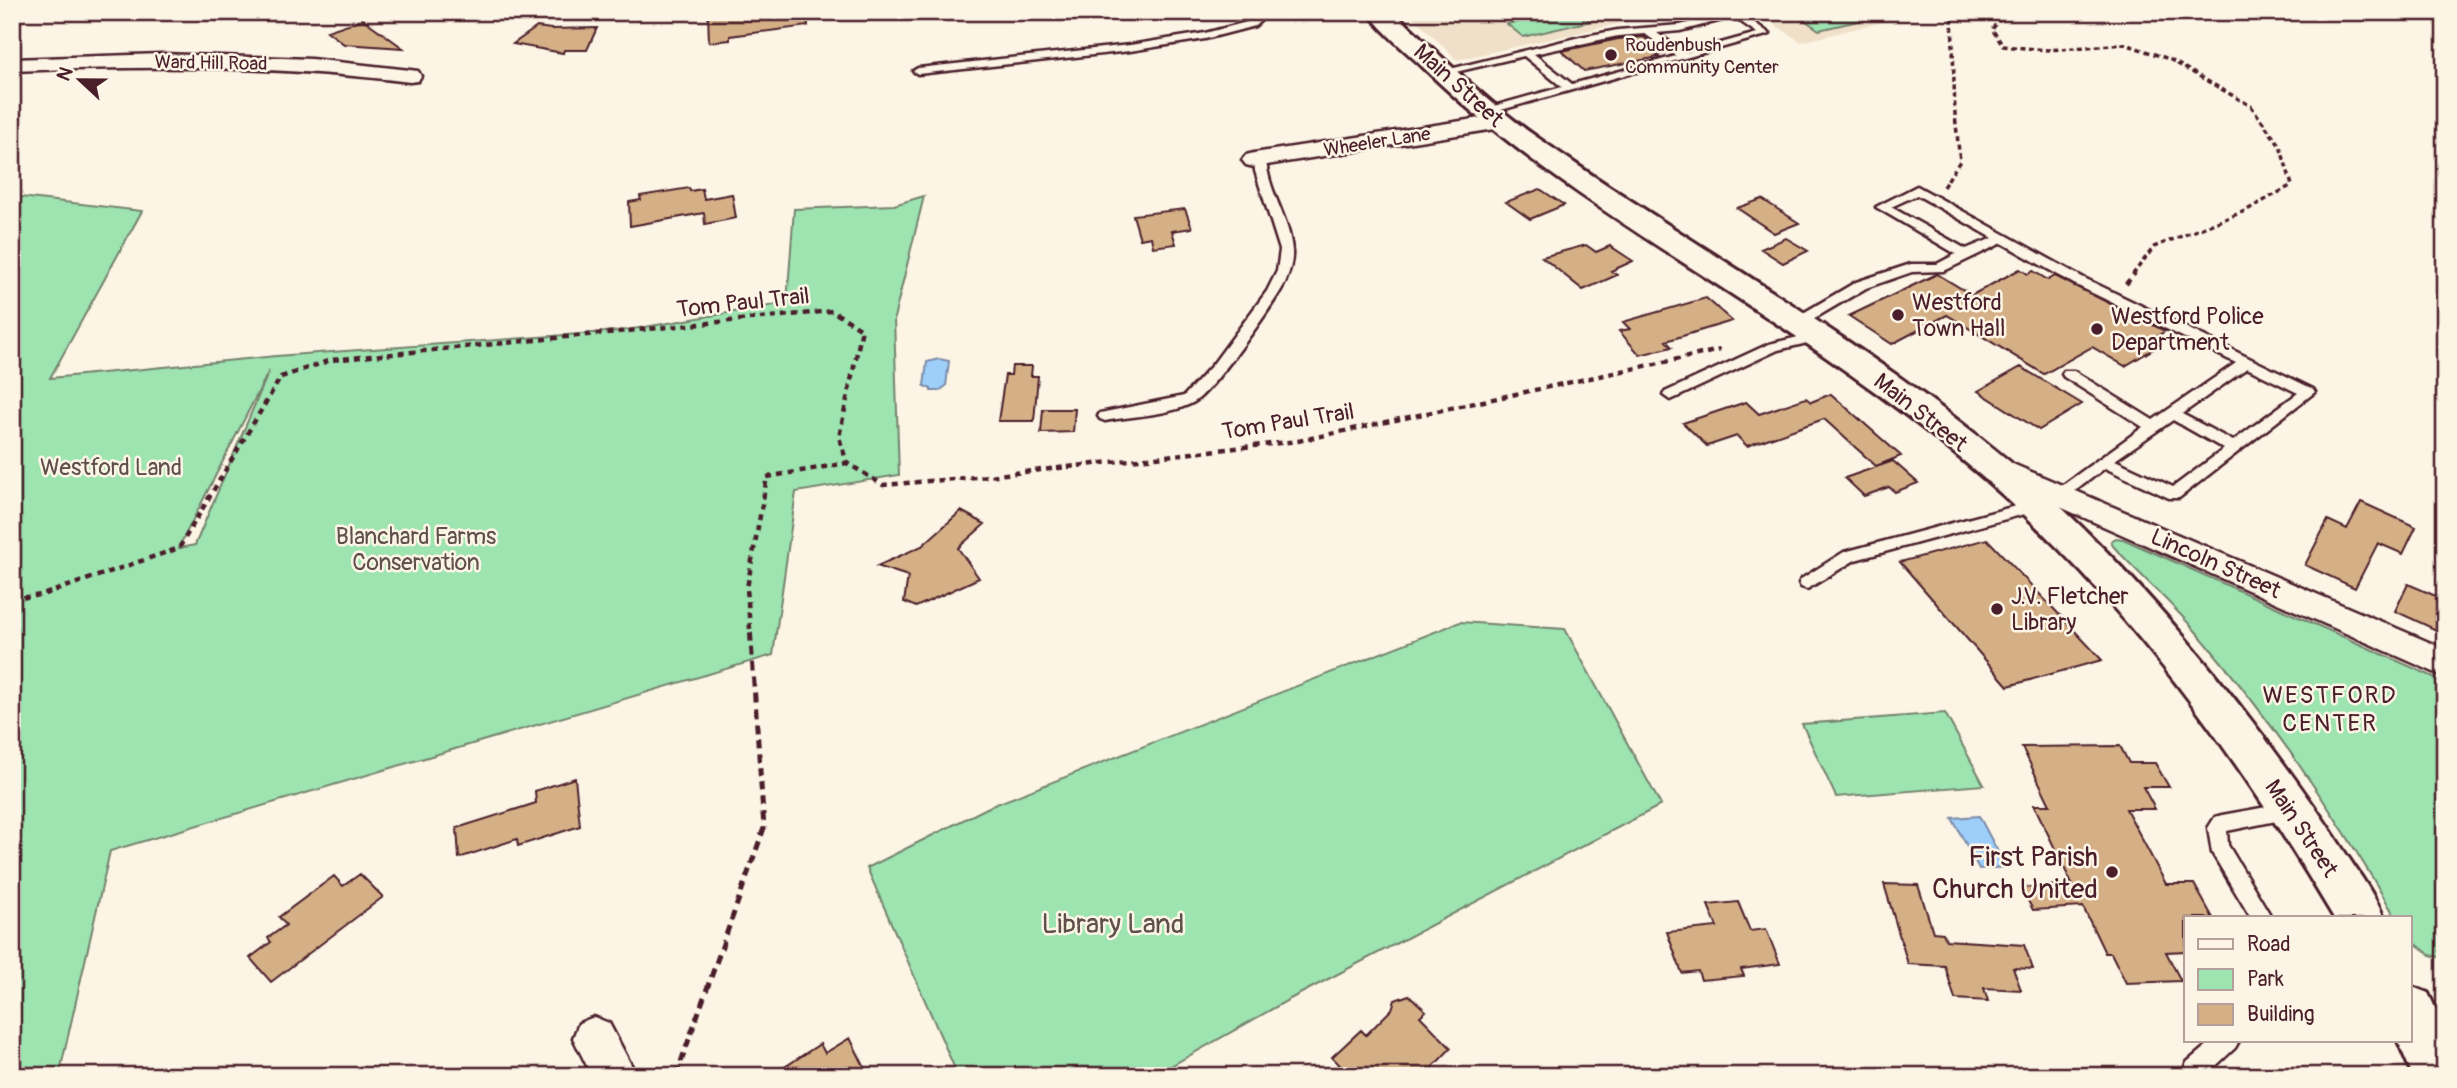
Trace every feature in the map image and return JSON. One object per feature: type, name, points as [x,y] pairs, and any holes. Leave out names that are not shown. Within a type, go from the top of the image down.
[{"type":"main road","name":"Main Street","points":[[1380,12],[1493,117],[1571,173],[1809,329],[1883,382],[1987,463],[2049,500],[2219,708],[2292,810],[2359,916]]},
{"type":"street","name":"Ward Hill Road","points":[[12,65],[123,60],[239,61],[320,65],[410,76]]},
{"type":"street","name":"Wheeler Lane","points":[[1257,159],[1493,117]]},
{"type":"street","name":"Lincoln Street","points":[[2049,500],[2445,664]]},
{"type":"street","points":[[594,1038],[616,1076]]},
{"type":"lane","points":[[918,71],[1130,48],[1205,36],[1251,24],[1265,12]]},
{"type":"lane","points":[[1443,72],[1580,40],[1680,29],[1736,14],[1765,34],[1569,87],[1493,117]]},
{"type":"lane","points":[[1648,31],[1683,56]]},
{"type":"lane","points":[[1527,53],[1569,87]]},
{"type":"lane","points":[[1105,416],[1191,398],[1230,352],[1275,290],[1284,268],[1286,253],[1257,159]]},
{"type":"lane","points":[[1965,254],[1882,207],[1917,190],[2115,298],[2308,391],[2174,494],[2104,461]]},
{"type":"lane","points":[[1670,395],[1809,329],[1861,285],[1911,268],[1939,268],[2003,238]]},
{"type":"lane","points":[[1807,583],[1850,556],[2049,500],[2247,362]]},
{"type":"lane","points":[[2069,374],[2154,426]]},
{"type":"lane","points":[[2172,414],[2234,448]]},
{"type":"lane","points":[[2261,916],[2219,848],[2217,828],[2222,823],[2292,810]]},
{"type":"lane","points":[[2194,1076],[2194,1070],[2227,1042]]},
{"type":"path","points":[[1934,200],[1960,161],[1955,115],[1952,12]]},
{"type":"path","points":[[2007,12],[1992,29],[2003,46],[2048,50],[2125,44],[2169,59],[2251,106],[2280,146],[2292,185],[2245,211],[2154,247],[2115,298]]},
{"type":"path","name":"Tom Paul Trail","points":[[12,599],[41,595],[179,548],[281,377],[331,360],[832,311],[862,329],[839,437],[847,463],[883,485],[988,476],[1298,441],[1721,350]]},
{"type":"path","points":[[676,1076],[764,828],[747,588],[767,477],[847,463]]},
{"type":"shaded area","points":[[1408,12],[1671,12],[1457,60]]},
{"type":"shaded area","points":[[1755,12],[1890,12],[1895,19],[1801,42]]},
{"type":"green space","points":[[1558,12],[1579,12],[1591,21],[1523,37],[1507,24]]},
{"type":"green space","points":[[1793,12],[1862,12],[1871,18],[1819,30]]},
{"type":"green space","name":"Blanchard Farms Conservation","points":[[12,196],[142,211],[50,378],[276,356],[621,331],[787,303],[794,209],[894,205],[924,196],[894,318],[899,475],[796,492],[773,655],[110,851],[59,1076],[12,1076]],"holes":[[[269,371],[195,545],[179,548]]]},
{"type":"green space","points":[[2116,538],[2123,539],[2445,682],[2445,958],[2430,955],[2412,941],[2412,916],[2395,916],[2353,846],[2283,742],[2194,629],[2111,541]]},
{"type":"green space","name":"Library Land","points":[[1460,622],[1565,629],[1661,805],[1290,999],[1153,1076],[958,1076],[867,868],[989,807]]},
{"type":"green space","points":[[1945,713],[1984,785],[1836,797],[1802,724]]},
{"type":"water","points":[[939,359],[949,361],[946,386],[939,391],[931,391],[924,386],[927,362]]},
{"type":"water","points":[[1979,816],[2006,867],[1979,869],[1952,818]]},
{"type":"building","points":[[807,12],[808,26],[730,36],[730,40],[709,42],[708,14]]},
{"type":"building","points":[[363,19],[403,48],[344,44],[327,31]]},
{"type":"building","points":[[537,27],[597,28],[587,50],[564,50],[563,53],[513,44]]},
{"type":"building","name":"Roudenbush Community Center","points":[[1644,37],[1664,54],[1584,71],[1562,51],[1618,39]]},
{"type":"building","points":[[689,188],[690,191],[702,189],[704,199],[732,194],[736,218],[705,224],[704,213],[630,226],[629,202],[641,200],[640,196]]},
{"type":"building","points":[[1540,189],[1564,205],[1530,219],[1506,202]]},
{"type":"building","points":[[1762,199],[1799,223],[1774,233],[1737,208]]},
{"type":"building","points":[[1185,209],[1192,228],[1172,231],[1176,244],[1153,247],[1151,237],[1140,239],[1133,215]]},
{"type":"building","points":[[1786,238],[1808,251],[1783,263],[1761,249]]},
{"type":"building","points":[[1586,245],[1596,252],[1610,246],[1633,261],[1611,271],[1617,275],[1583,290],[1542,257]]},
{"type":"building","points":[[2020,269],[2028,274],[2033,271],[2048,280],[2055,276],[2165,331],[2147,343],[2155,348],[2125,366],[2092,347],[2044,374],[1947,315],[1892,344],[1849,316],[1937,274],[1972,295]]},
{"type":"building","points":[[1706,298],[1732,321],[1666,341],[1672,347],[1640,355],[1619,331],[1630,329],[1623,322]]},
{"type":"building","points":[[1012,366],[1032,366],[1031,376],[1038,376],[1034,421],[998,421],[1005,375],[1011,375]]},
{"type":"building","points":[[2021,367],[2082,404],[2039,430],[1978,391]]},
{"type":"building","points":[[1831,394],[1901,456],[1876,466],[1824,419],[1747,446],[1737,436],[1707,446],[1683,423],[1746,402],[1759,414],[1806,398],[1811,402]]},
{"type":"building","points":[[1043,409],[1075,409],[1073,432],[1041,433]]},
{"type":"building","points":[[1893,461],[1918,483],[1895,492],[1889,487],[1864,496],[1845,478]]},
{"type":"building","points":[[2361,502],[2416,527],[2403,554],[2378,543],[2355,588],[2305,565],[2328,520],[2347,529]]},
{"type":"building","points":[[961,511],[985,524],[958,548],[979,578],[916,607],[904,602],[908,576],[877,566],[922,546]]},
{"type":"building","name":"J.V. Fletcher Library","points":[[1987,539],[2102,660],[2008,686],[1900,562]]},
{"type":"building","points":[[2408,584],[2445,600],[2445,634],[2395,611]]},
{"type":"building","name":"First Parish Church United","points":[[2120,746],[2129,763],[2155,763],[2169,787],[2143,787],[2155,809],[2126,809],[2166,884],[2194,884],[2212,916],[2184,916],[2184,951],[2166,952],[2181,981],[2126,983],[2111,953],[2105,953],[2083,907],[2033,910],[2021,888],[2072,884],[2034,805],[2050,805],[2022,747]]},
{"type":"building","points":[[575,778],[580,826],[518,846],[517,839],[459,858],[457,828],[536,803],[535,791]]},
{"type":"building","points":[[360,874],[383,897],[271,982],[250,958],[271,942],[268,938],[286,925],[279,917],[334,876],[343,886]]},
{"type":"building","points":[[1884,884],[1918,885],[1933,932],[1943,933],[1946,940],[2024,945],[2033,969],[2013,968],[2021,990],[1984,988],[1988,1001],[1955,999],[1945,966],[1908,964]]},
{"type":"building","points":[[1738,902],[1750,931],[1766,929],[1780,964],[1741,969],[1744,976],[1701,980],[1698,971],[1682,973],[1667,932],[1717,927],[1708,905]]},
{"type":"building","points":[[1409,995],[1426,1011],[1420,1016],[1451,1048],[1424,1076],[1350,1076],[1332,1057],[1361,1030],[1366,1035],[1392,1009],[1395,1000]]},
{"type":"building","points":[[850,1038],[869,1076],[771,1076],[820,1044],[825,1053]]},
{"type":"place","name":"Roudenbush Community Center","points":[[1611,55]]},
{"type":"place","name":"Westford Town Hall","points":[[1898,315]]},
{"type":"place","name":"Westford Police Department","points":[[2097,329]]},
{"type":"place","name":"J.V. Fletcher Library","points":[[1997,609]]},
{"type":"place","name":"First Parish Church United","points":[[2112,872]]},
{"type":"district","name":"WESTFORD CENTER","points":[[2330,709]]},
{"type":"park label","name":"Westford Land","points":[[111,467]]}]
